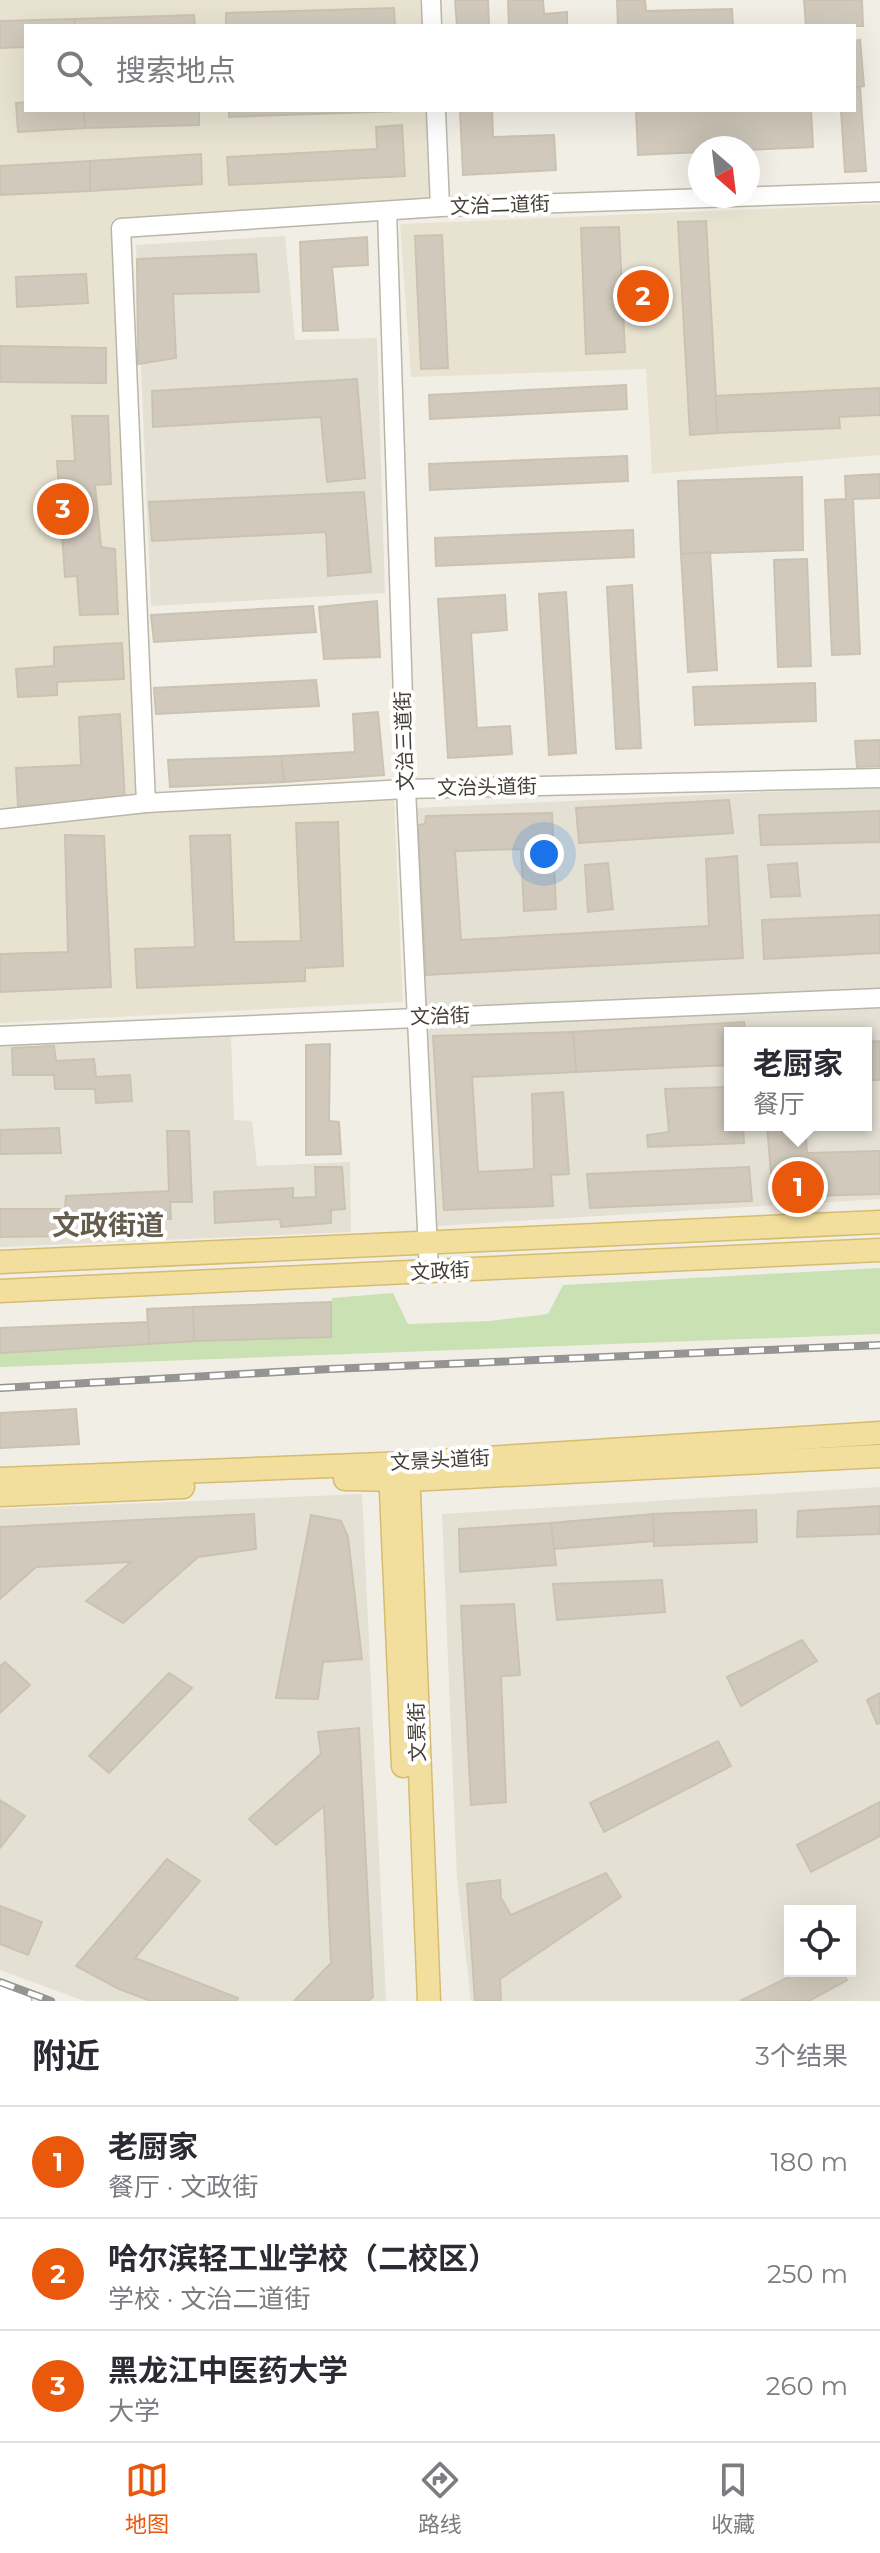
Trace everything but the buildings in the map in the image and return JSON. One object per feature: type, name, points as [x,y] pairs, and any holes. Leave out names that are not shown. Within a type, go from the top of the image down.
[{"type":"main road","name":"文政街","points":[[0,1262],[880,1222]]},
{"type":"main road","name":"文政街","points":[[0,1291],[880,1250]]},
{"type":"main road","name":"文景头道街","points":[[0,1495],[358,1479],[399,1472],[880,1433]]},
{"type":"main road","name":"文景头道街","points":[[0,1479],[399,1472],[880,1456]]},
{"type":"main road","name":"文景街","points":[[399,1472],[414,2001]]},
{"type":"main road","name":"文景街","points":[[399,1472],[429,2001]]},
{"type":"street","points":[[431,0],[432,24]]},
{"type":"street","points":[[436,112],[440,207]]},
{"type":"street","name":"文治二道街","points":[[146,803],[121,228],[440,207],[880,192]]},
{"type":"street","name":"文治三道街","points":[[387,211],[406,789],[429,1271]]},
{"type":"street","name":"文治头道街","points":[[0,819],[146,803],[406,789],[880,778]]},
{"type":"street","name":"文治街","points":[[0,1036],[880,998]]},
{"type":"street","points":[[0,1993],[22,2001]]},
{"type":"shaded area","points":[[0,0],[420,0],[422,24],[24,24],[24,112],[426,112],[431,200],[113,220],[140,813],[394,800],[403,1002],[0,1023]]},
{"type":"shaded area","points":[[880,204],[880,455],[652,474],[646,369],[411,377],[400,224]]},
{"type":"shaded area","points":[[285,236],[295,340],[377,338],[385,593],[151,606],[136,245]]},
{"type":"shaded area","points":[[880,787],[880,1199],[436,1226],[415,808]]},
{"type":"shaded area","points":[[231,1035],[234,1120],[252,1121],[257,1166],[350,1162],[351,1232],[0,1247],[0,1045]]},
{"type":"shaded area","points":[[880,1487],[880,2001],[471,2001],[457,1878],[442,1514]]},
{"type":"shaded area","points":[[362,1494],[386,2001],[84,2001],[0,1970],[0,1509]]},
{"type":"green space","points":[[880,1268],[880,1334],[0,1367],[0,1353],[194,1341],[331,1337],[332,1298],[393,1293],[408,1324],[490,1321],[548,1314],[563,1285]]},
{"type":"railway","points":[[0,1388],[330,1369],[880,1345]]},
{"type":"railway","points":[[0,1982],[51,2001]]},
{"type":"place","name":"哈尔滨轻工业学校（二校区）","points":[[643,296]]},
{"type":"place","name":"黑龙江中医药大学","points":[[63,509]]},
{"type":"place","name":"老厨家","points":[[798,1187]]},
{"type":"district","name":"文政街道","points":[[108,1225]]}]
